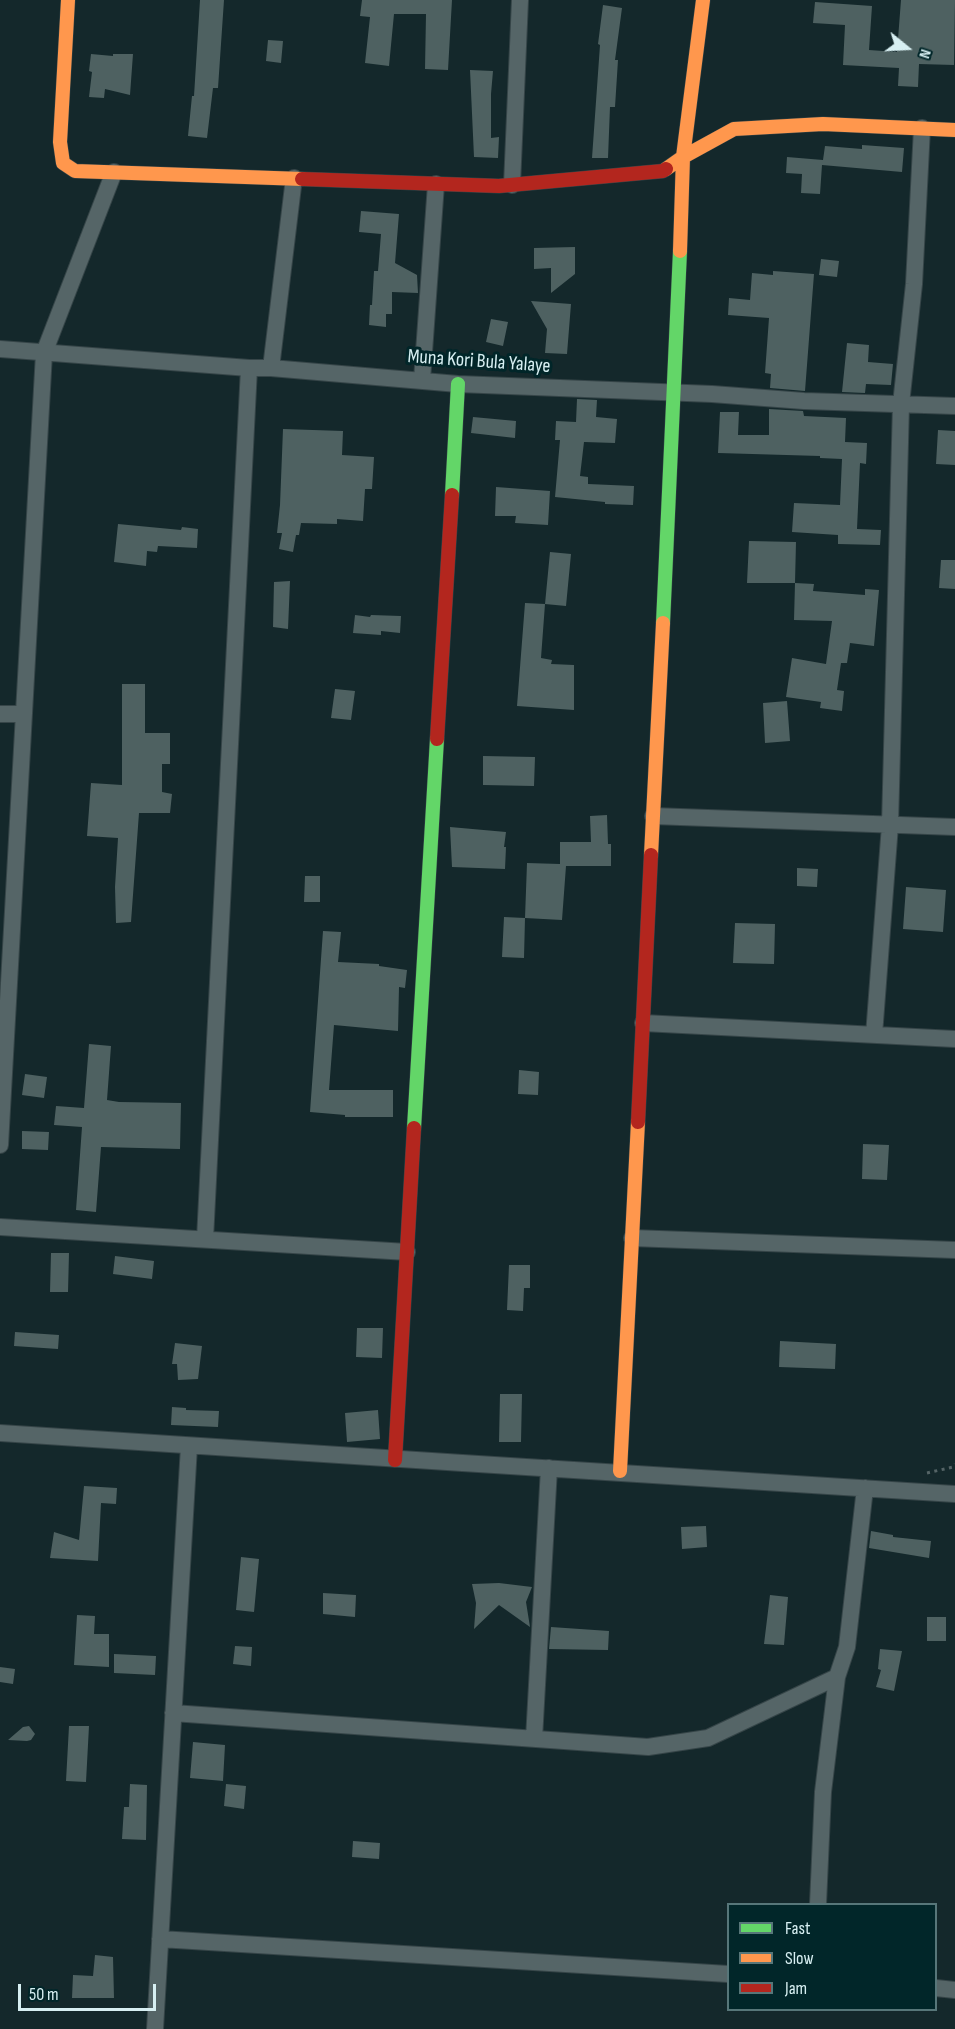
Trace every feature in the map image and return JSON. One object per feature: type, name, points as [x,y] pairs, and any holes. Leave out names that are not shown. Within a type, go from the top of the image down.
[{"type":"street","points":[[68,0],[60,142],[63,163],[75,171],[512,185],[663,171],[683,157],[734,129],[823,124],[955,130]]},
{"type":"street","points":[[512,185],[520,0]]},
{"type":"street","points":[[620,1471],[674,392],[683,157],[703,0]]},
{"type":"street","points":[[874,1035],[890,825],[901,404],[914,284],[922,128]]},
{"type":"street","points":[[0,1145],[44,353],[114,172]]},
{"type":"street","points":[[272,368],[294,178]]},
{"type":"street","points":[[422,380],[436,184]]},
{"type":"street","name":"Muna Kori Bula Yalaye","points":[[0,349],[458,384],[955,406]]},
{"type":"street","points":[[205,1239],[249,368]]},
{"type":"street","points":[[395,1460],[458,384]]},
{"type":"street","points":[[0,714],[24,714]]},
{"type":"street","points":[[653,816],[955,827]]},
{"type":"street","points":[[643,1023],[955,1039]]},
{"type":"street","points":[[0,1227],[407,1252]]},
{"type":"street","points":[[632,1238],[955,1250]]},
{"type":"street","points":[[0,1433],[955,1494]]},
{"type":"street","points":[[155,2029],[189,1446]]},
{"type":"street","points":[[534,1739],[549,1468]]},
{"type":"street","points":[[818,1903],[823,1792],[837,1677],[847,1647],[865,1488]]},
{"type":"street","points":[[173,1713],[648,1747],[708,1738],[837,1677]]},
{"type":"street","points":[[160,1939],[727,1974]]},
{"type":"street","points":[[937,1988],[955,1990]]},
{"type":"building","points":[[200,0],[224,0],[218,88],[213,88],[207,138],[188,136],[192,96],[194,96]]},
{"type":"building","points":[[362,0],[452,0],[448,70],[425,69],[426,14],[394,14],[389,66],[365,63],[370,17],[360,16]]},
{"type":"building","points":[[901,0],[955,0],[954,65],[919,64],[918,87],[898,86],[899,68],[843,65],[845,25],[813,23],[815,2],[872,6],[869,50],[897,52]]},
{"type":"building","points":[[603,5],[622,8],[615,60],[618,60],[615,107],[610,107],[608,158],[592,158],[600,45],[598,44]]},
{"type":"building","points":[[268,40],[283,41],[281,63],[266,61]]},
{"type":"building","points":[[91,54],[113,56],[113,54],[133,54],[130,95],[105,89],[104,98],[89,97],[92,72],[89,71]]},
{"type":"building","points":[[470,70],[493,71],[491,138],[499,137],[498,158],[474,157]]},
{"type":"building","points":[[862,145],[904,148],[902,172],[822,165],[820,194],[801,193],[802,174],[786,173],[787,157],[823,160],[825,146],[862,149]]},
{"type":"building","points":[[361,211],[399,214],[395,263],[417,275],[418,293],[392,292],[392,314],[386,314],[386,327],[369,325],[374,271],[378,271],[381,234],[359,232]]},
{"type":"building","points":[[575,247],[575,274],[551,293],[551,268],[534,269],[534,248]]},
{"type":"building","points":[[821,259],[839,261],[837,277],[819,275]]},
{"type":"building","points":[[773,271],[814,274],[805,391],[770,388],[771,374],[765,373],[769,318],[728,315],[729,298],[750,300],[752,273],[773,275]]},
{"type":"building","points":[[531,301],[571,304],[567,354],[545,353],[547,329]]},
{"type":"building","points":[[491,319],[508,322],[503,346],[486,342]]},
{"type":"building","points":[[847,343],[869,345],[868,362],[893,364],[891,385],[866,384],[865,393],[842,392]]},
{"type":"building","points":[[577,399],[597,400],[596,417],[617,419],[615,443],[584,442],[580,476],[588,477],[588,484],[634,486],[633,505],[605,504],[605,502],[555,497],[560,440],[555,440],[556,421],[576,422]]},
{"type":"building","points":[[769,409],[803,411],[804,416],[846,418],[845,442],[867,443],[866,464],[860,463],[857,529],[881,530],[880,545],[838,544],[838,535],[792,532],[794,503],[840,505],[842,459],[820,458],[820,456],[718,453],[720,412],[739,412],[738,435],[769,435]]},
{"type":"building","points":[[473,417],[516,421],[515,438],[471,433]]},
{"type":"building","points":[[283,429],[343,431],[342,455],[374,457],[372,489],[365,489],[363,521],[337,519],[337,524],[301,523],[293,552],[279,549],[282,533],[277,533]]},
{"type":"building","points":[[938,430],[955,431],[955,465],[936,464]]},
{"type":"building","points":[[496,487],[550,491],[548,525],[515,523],[516,516],[495,516]]},
{"type":"building","points":[[118,524],[181,530],[182,527],[198,529],[197,548],[158,546],[157,552],[147,551],[146,566],[114,562]]},
{"type":"building","points":[[749,541],[796,542],[795,583],[747,583]]},
{"type":"building","points":[[550,552],[571,554],[566,606],[545,604]]},
{"type":"building","points":[[941,560],[955,560],[955,589],[939,588]]},
{"type":"building","points":[[290,581],[288,629],[273,627],[274,582]]},
{"type":"building","points":[[795,583],[814,584],[813,591],[865,595],[865,589],[879,590],[874,646],[850,643],[847,663],[841,663],[837,690],[844,691],[842,711],[820,708],[821,702],[786,697],[792,658],[826,664],[832,621],[794,620]]},
{"type":"building","points":[[525,603],[545,604],[541,658],[552,660],[551,664],[574,665],[574,710],[517,706]]},
{"type":"building","points":[[355,615],[401,616],[400,633],[381,631],[381,635],[353,633]]},
{"type":"building","points":[[122,684],[145,684],[145,733],[170,733],[170,764],[162,764],[162,792],[172,794],[170,813],[139,813],[131,922],[116,923],[115,887],[118,838],[87,836],[91,783],[122,785]]},
{"type":"building","points":[[335,689],[355,691],[351,720],[331,718]]},
{"type":"building","points":[[787,701],[790,741],[765,743],[763,703]]},
{"type":"building","points":[[483,756],[535,757],[534,786],[483,785]]},
{"type":"building","points":[[607,815],[611,866],[566,866],[562,920],[525,918],[527,863],[560,864],[560,842],[591,842],[590,816]]},
{"type":"building","points":[[450,827],[506,832],[505,869],[452,867]]},
{"type":"building","points":[[797,868],[818,869],[817,887],[797,886]]},
{"type":"building","points":[[305,876],[320,876],[320,902],[304,902]]},
{"type":"building","points":[[906,887],[946,890],[943,932],[903,929]]},
{"type":"building","points":[[504,917],[525,918],[524,958],[502,957]]},
{"type":"building","points":[[735,923],[775,924],[774,964],[733,963]]},
{"type":"building","points":[[323,931],[341,932],[338,962],[379,964],[379,966],[407,970],[405,988],[399,987],[398,1031],[334,1025],[329,1090],[393,1090],[393,1117],[345,1117],[345,1115],[310,1112]]},
{"type":"building","points":[[89,1044],[111,1046],[107,1100],[181,1103],[180,1149],[101,1147],[96,1212],[76,1210],[82,1127],[54,1125],[56,1106],[84,1108]]},
{"type":"building","points":[[519,1070],[539,1072],[538,1095],[518,1094]]},
{"type":"building","points":[[25,1074],[47,1077],[44,1098],[22,1095]]},
{"type":"building","points":[[22,1131],[49,1132],[48,1150],[22,1149]]},
{"type":"building","points":[[863,1144],[889,1145],[887,1180],[862,1179]]},
{"type":"building","points":[[51,1253],[69,1253],[68,1292],[50,1292]]},
{"type":"building","points":[[115,1256],[154,1261],[152,1279],[113,1274]]},
{"type":"building","points":[[509,1265],[530,1265],[530,1288],[524,1288],[523,1311],[507,1310]]},
{"type":"building","points":[[357,1328],[383,1328],[382,1358],[356,1357]]},
{"type":"building","points":[[15,1332],[59,1335],[58,1349],[14,1346]]},
{"type":"building","points":[[780,1341],[836,1344],[835,1369],[779,1367]]},
{"type":"building","points":[[175,1343],[202,1346],[198,1379],[178,1380],[177,1364],[172,1364]]},
{"type":"building","points":[[500,1394],[522,1394],[521,1442],[499,1442]]},
{"type":"building","points":[[172,1407],[186,1408],[186,1410],[219,1411],[218,1427],[171,1425]]},
{"type":"building","points":[[378,1410],[380,1439],[347,1442],[345,1413]]},
{"type":"building","points":[[84,1486],[117,1488],[116,1504],[101,1503],[98,1561],[50,1558],[54,1532],[79,1540]]},
{"type":"building","points":[[706,1526],[707,1547],[682,1549],[681,1527]]},
{"type":"building","points":[[871,1531],[893,1535],[893,1537],[931,1541],[929,1558],[869,1548]]},
{"type":"building","points":[[241,1557],[259,1559],[254,1612],[236,1610]]},
{"type":"building","points":[[499,1583],[532,1587],[526,1602],[530,1627],[499,1605],[474,1629],[476,1603],[472,1584]]},
{"type":"building","points":[[323,1593],[356,1595],[355,1617],[323,1614]]},
{"type":"building","points":[[770,1595],[788,1597],[784,1645],[764,1644]]},
{"type":"building","points":[[77,1615],[95,1616],[94,1634],[109,1634],[109,1667],[74,1665]]},
{"type":"building","points":[[927,1617],[946,1617],[946,1641],[927,1641]]},
{"type":"building","points":[[551,1627],[609,1631],[608,1650],[549,1649]]},
{"type":"building","points":[[235,1646],[252,1647],[251,1666],[233,1664]]},
{"type":"building","points":[[880,1649],[902,1651],[894,1691],[876,1687],[881,1670],[878,1669]]},
{"type":"building","points":[[114,1654],[156,1656],[155,1675],[114,1673]]},
{"type":"building","points":[[0,1667],[15,1669],[13,1684],[0,1682]]},
{"type":"building","points":[[29,1726],[35,1734],[31,1740],[8,1740],[23,1727]]},
{"type":"building","points":[[69,1726],[89,1726],[86,1782],[66,1781]]},
{"type":"building","points":[[193,1742],[225,1745],[223,1781],[190,1778]]},
{"type":"building","points":[[130,1784],[147,1785],[146,1840],[122,1839],[124,1807],[129,1807]]},
{"type":"building","points":[[226,1784],[246,1786],[244,1809],[224,1806]]},
{"type":"building","points":[[353,1841],[380,1843],[379,1859],[352,1857]]},
{"type":"building","points":[[95,1955],[113,1957],[114,1998],[72,1998],[73,1975],[93,1976]]},
{"type":"traffic: fast","points":[[663,623],[680,251]]},
{"type":"traffic: fast","points":[[452,495],[458,384]]},
{"type":"traffic: fast","points":[[414,1128],[437,739]]},
{"type":"traffic: slow","points":[[68,0],[60,142],[63,163],[75,171],[302,179]]},
{"type":"traffic: slow","points":[[680,251],[683,157],[703,0]]},
{"type":"traffic: slow","points":[[666,169],[734,129],[823,124],[955,130]]},
{"type":"traffic: slow","points":[[651,855],[663,623]]},
{"type":"traffic: slow","points":[[620,1471],[638,1122]]},
{"type":"traffic: jam","points":[[302,179],[499,186],[666,169]]},
{"type":"traffic: jam","points":[[437,739],[452,495]]},
{"type":"traffic: jam","points":[[638,1122],[651,855]]},
{"type":"traffic: jam","points":[[395,1460],[414,1128]]}]
